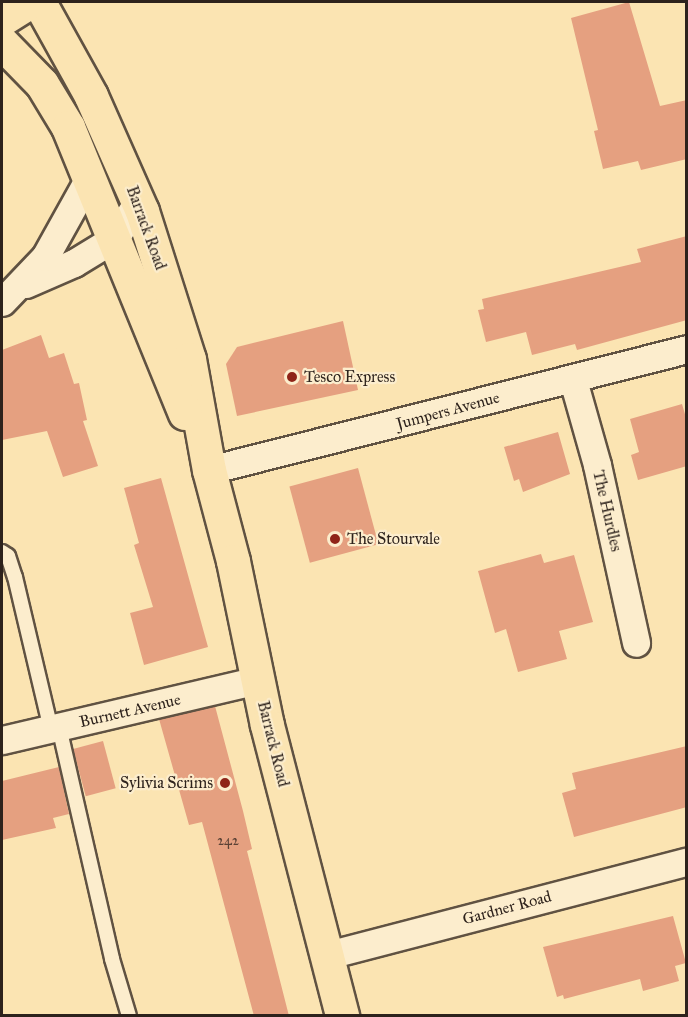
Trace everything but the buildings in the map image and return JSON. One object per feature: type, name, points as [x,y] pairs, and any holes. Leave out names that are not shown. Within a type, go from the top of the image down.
[{"type":"main road","points":[[2,19],[29,2]]},
{"type":"main road","name":"Barrack Road","points":[[39,2],[91,96],[138,201],[189,359],[209,470],[233,561],[257,680],[342,1016]]},
{"type":"main road","name":"Barrack Road","points":[[2,43],[42,84],[90,176],[209,470]]},
{"type":"street","points":[[10,294],[45,257],[90,176]]},
{"type":"street","points":[[10,294],[74,263],[115,238],[138,201]]},
{"type":"street","name":"Jumpers Avenue","points":[[209,470],[573,380],[687,349]]},
{"type":"street","name":"The Hurdles","points":[[573,380],[597,465],[636,643]]},
{"type":"street","name":"Burnett Avenue","points":[[2,740],[257,680]]},
{"type":"street","name":"Gardner Road","points":[[328,955],[687,862]]},
{"type":"lane","points":[[2,552],[8,556],[15,577],[112,959],[129,1016]]},
{"type":"place","name":"Tesco Express","points":[[292,377]]},
{"type":"place","name":"The Stourvale","points":[[335,539]]},
{"type":"place","name":"Sylivia Scrims","points":[[225,783]]}]
